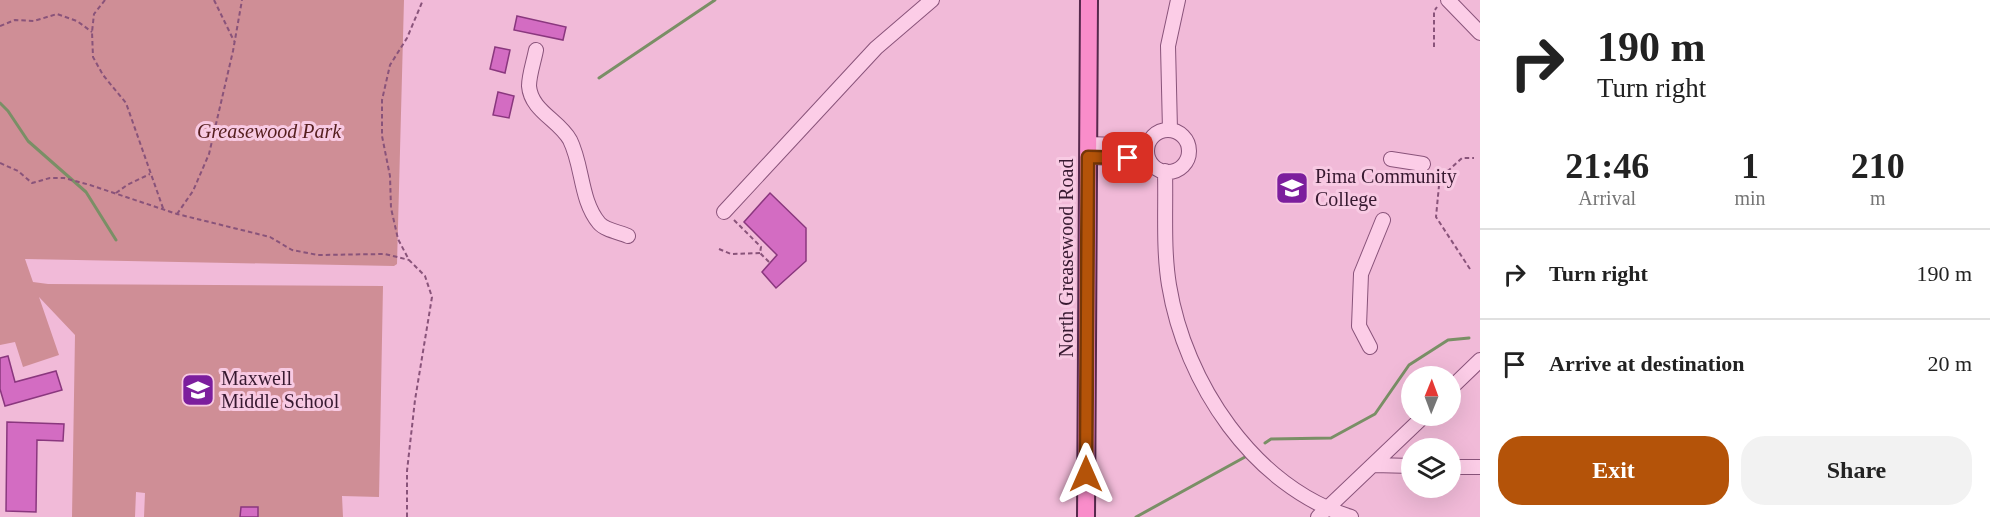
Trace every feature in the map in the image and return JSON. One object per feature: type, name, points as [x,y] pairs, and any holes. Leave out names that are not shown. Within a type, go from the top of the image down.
[{"type":"main road","name":"North Greasewood Road","points":[[1086,517],[1089,0]]},
{"type":"lane","points":[[729,216],[876,48],[932,0]]},
{"type":"lane","points":[[1170,130],[1168,46],[1178,0]]},
{"type":"lane","points":[[1444,1],[1480,33]]},
{"type":"lane","points":[[537,50],[529,86],[534,100],[542,111],[555,120],[570,140],[591,212],[601,226],[628,236]]},
{"type":"lane","points":[[1170,130],[1182,135],[1188,146],[1188,153],[1183,165],[1172,171],[1166,171],[1155,167],[1148,152],[1149,141],[1158,132],[1170,130]]},
{"type":"lane","points":[[1088,150],[1148,152]]},
{"type":"lane","points":[[1391,159],[1423,164]]},
{"type":"lane","points":[[1166,171],[1166,255],[1169,285],[1184,345],[1197,374],[1230,428],[1285,483],[1322,513],[1351,517]]},
{"type":"lane","points":[[1370,347],[1359,326],[1361,274],[1383,220]]},
{"type":"lane","points":[[1461,378],[1480,360]]},
{"type":"lane","points":[[1322,513],[1414,426]]},
{"type":"lane","points":[[1374,465],[1401,466]]},
{"type":"lane","points":[[1461,467],[1480,467]]},
{"type":"path","points":[[105,0],[94,14],[93,57],[103,75],[126,103],[164,211]]},
{"type":"path","points":[[214,0],[234,41]]},
{"type":"path","points":[[177,214],[193,191],[209,154],[242,0]]},
{"type":"path","points":[[407,517],[406,471],[432,297],[425,276],[409,260],[398,239],[391,208],[390,176],[382,136],[382,100],[390,65],[406,38],[423,0]]},
{"type":"path","points":[[1434,47],[1434,11],[1444,1]]},
{"type":"path","points":[[0,26],[15,20],[34,21],[57,14],[77,21],[92,32]]},
{"type":"path","points":[[1470,269],[1436,218],[1440,175],[1462,158],[1474,158]]},
{"type":"path","points":[[0,164],[18,171],[32,183],[50,178],[64,178],[116,193],[164,211],[270,237],[292,250],[309,253],[386,254],[409,260]]},
{"type":"path","points":[[116,193],[150,174]]},
{"type":"path","points":[[729,216],[761,247],[760,253]]},
{"type":"path","points":[[746,232],[750,228]]},
{"type":"path","points":[[758,244],[762,240]]},
{"type":"path","points":[[719,249],[731,254],[760,253],[769,262]]},
{"type":"green space","name":"Greasewood Park","points":[[0,0],[404,0],[397,264],[394,266],[25,259],[33,282],[48,284],[383,286],[379,497],[342,496],[343,517],[144,517],[145,493],[136,492],[135,517],[72,517],[75,335],[39,297],[59,355],[23,367],[15,342],[0,345]]},
{"type":"building","points":[[517,16],[566,27],[563,40],[514,30]]},
{"type":"building","points":[[495,47],[510,50],[505,73],[490,69]]},
{"type":"building","points":[[498,92],[514,96],[509,118],[493,115]]},
{"type":"building","points":[[770,193],[806,228],[806,261],[776,288],[762,272],[777,255],[744,222]]},
{"type":"building","points":[[8,356],[15,382],[56,371],[62,390],[5,406],[0,389],[0,358]]},
{"type":"building","points":[[7,422],[64,424],[63,441],[37,440],[36,512],[6,511]]},
{"type":"building","points":[[241,507],[258,507],[258,517],[240,517]]},
{"type":"waterway","points":[[599,78],[715,0]]},
{"type":"waterway","points":[[0,103],[28,141],[86,192],[116,240]]},
{"type":"waterway","points":[[1265,443],[1271,439],[1331,438],[1375,414],[1409,365],[1448,340],[1469,338]]},
{"type":"waterway","points":[[1136,517],[1245,457]]},
{"type":"place","name":"Pima Community College","points":[[1292,188]]},
{"type":"place","name":"Maxwell Middle School","points":[[198,390]]},
{"type":"route","points":[[1086,474],[1088,157],[1128,158]]}]
